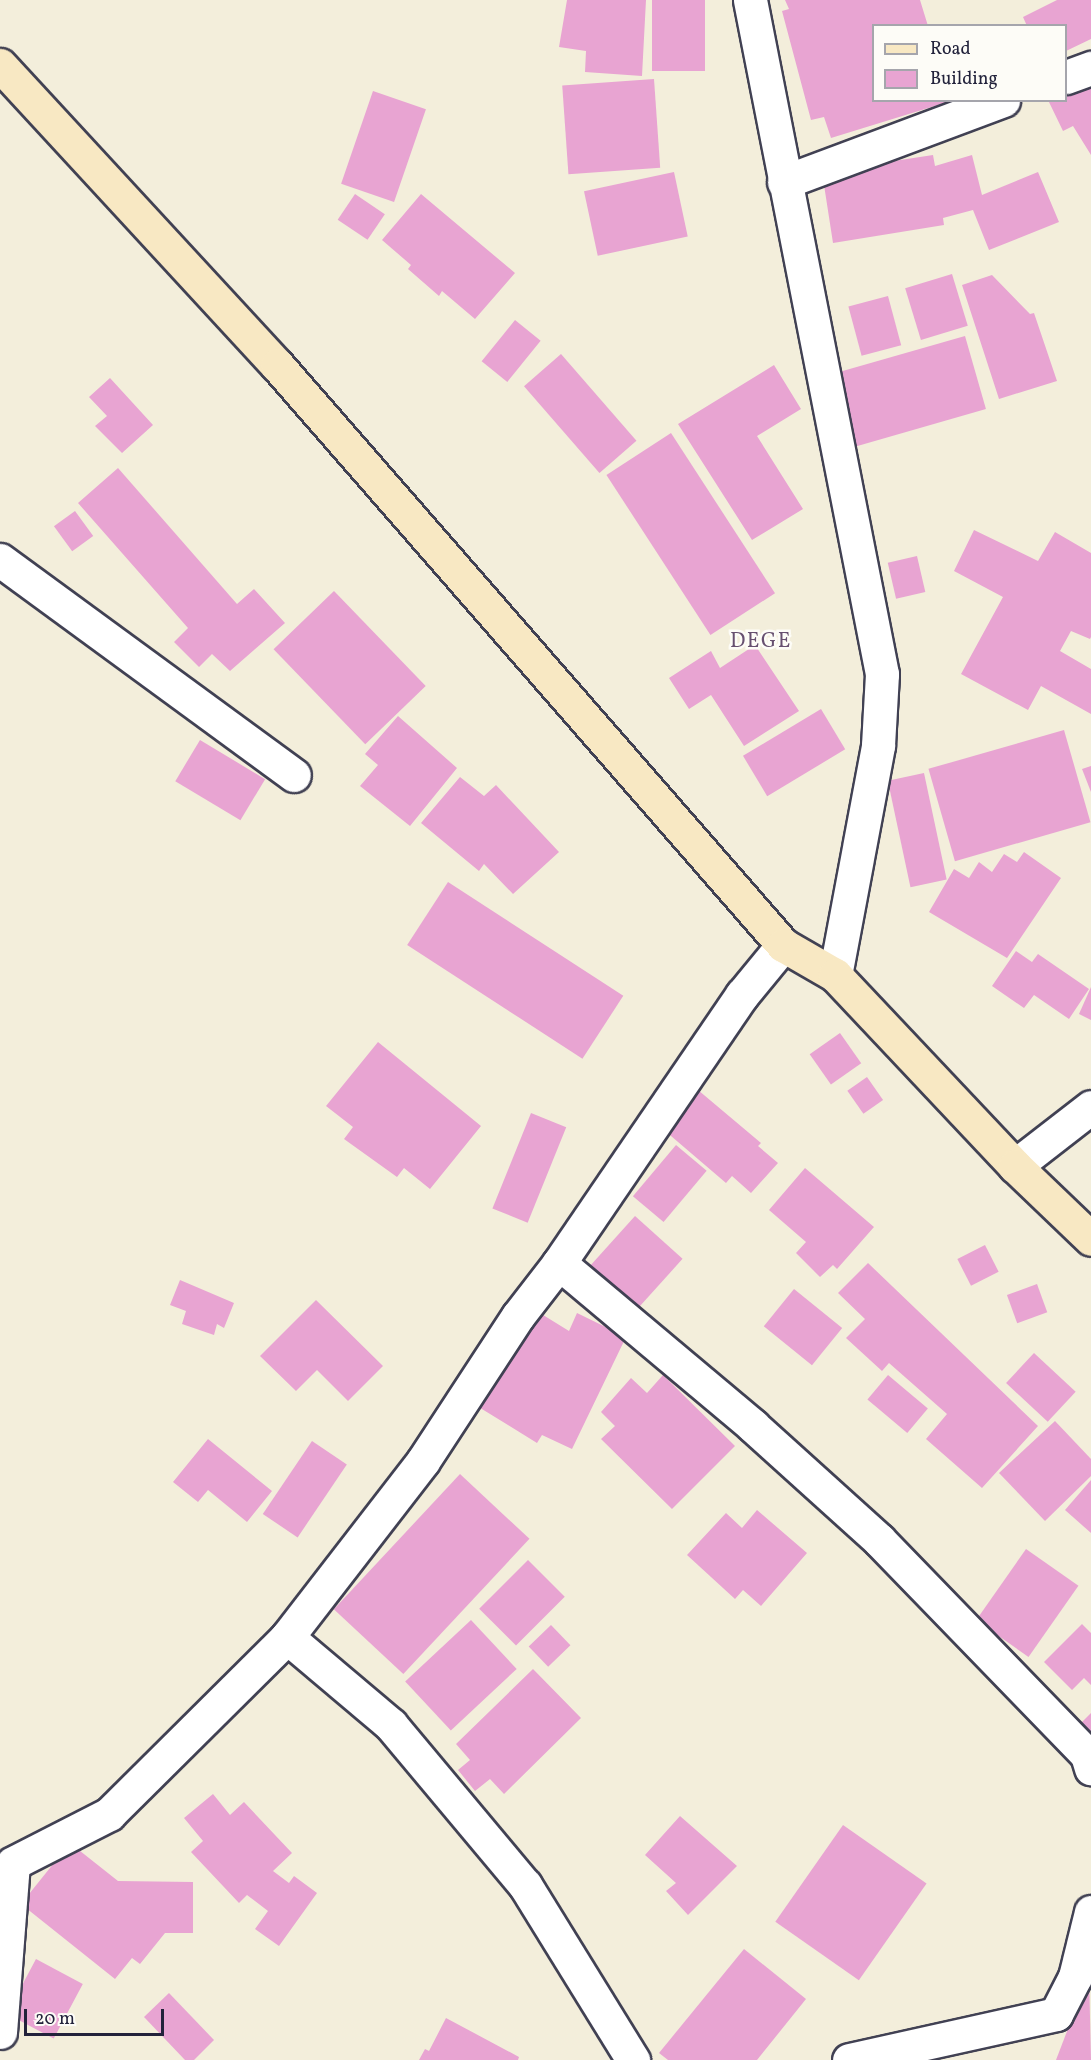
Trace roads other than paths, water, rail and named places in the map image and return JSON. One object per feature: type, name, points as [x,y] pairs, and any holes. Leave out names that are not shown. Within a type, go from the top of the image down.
[{"type":"main road","points":[[0,65],[277,365],[783,945],[835,975],[1015,1166],[1091,1239]]},
{"type":"street","points":[[750,0],[882,674],[878,746],[835,975]]},
{"type":"street","points":[[1067,76],[1091,68]]},
{"type":"street","points":[[784,182],[998,102]]},
{"type":"street","points":[[0,560],[294,776]]},
{"type":"street","points":[[0,2032],[6,1864],[109,1814],[287,1637],[423,1461],[518,1316],[559,1263],[742,995],[783,945]]},
{"type":"street","points":[[1015,1166],[1091,1107]]},
{"type":"street","points":[[559,1263],[753,1426],[879,1540],[1087,1755],[1091,1768]]},
{"type":"street","points":[[287,1637],[392,1725],[518,1876],[633,2060]]},
{"type":"street","points":[[849,2060],[1056,2013],[1075,1977],[1091,1912]]},
{"type":"district","name":"DEGE","points":[[761,642]]}]
